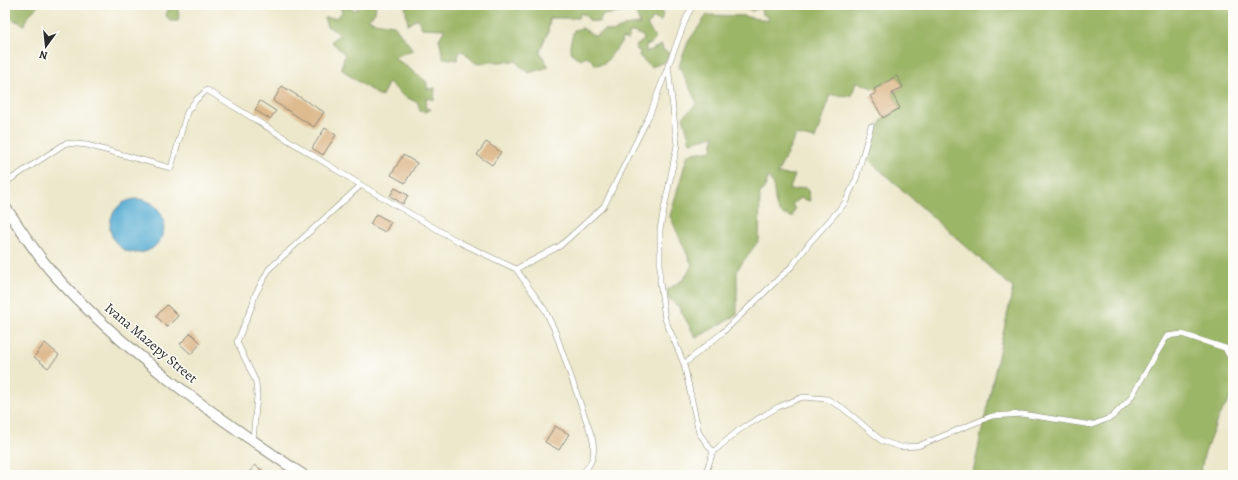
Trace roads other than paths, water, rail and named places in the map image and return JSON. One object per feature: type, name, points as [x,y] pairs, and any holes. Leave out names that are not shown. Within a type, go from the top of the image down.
[{"type":"street","name":"Ivana Mazepy Street","points":[[5,207],[51,270],[113,333],[183,390],[303,475]]},
{"type":"lane","points":[[516,269],[560,246],[604,206],[650,114],[668,64],[687,16],[693,5]]},
{"type":"lane","points":[[668,64],[677,145],[660,229],[660,282],[664,319],[684,364],[699,433],[713,452]]},
{"type":"lane","points":[[5,183],[66,143],[87,145],[171,168],[187,112],[196,100],[207,90],[361,185],[459,242],[516,269],[545,310],[555,331],[592,437],[594,446],[593,459],[591,464],[580,475]]},
{"type":"lane","points":[[684,364],[722,333],[792,266],[811,241],[845,204],[856,179],[871,126]]},
{"type":"lane","points":[[253,440],[257,396],[256,382],[237,342],[255,295],[269,269],[361,185]]},
{"type":"lane","points":[[704,475],[713,452],[739,430],[778,407],[803,397],[827,399],[843,408],[882,441],[901,447],[918,446],[992,416],[1022,414],[1092,425],[1112,417],[1130,399],[1167,336],[1182,334],[1233,349]]},
{"type":"lane","points":[[1226,348],[1233,363]]},
{"type":"water","points":[[132,199],[142,199],[152,203],[160,211],[164,221],[164,231],[160,241],[152,249],[142,253],[132,253],[122,249],[114,241],[110,231],[110,221],[114,211],[122,203]]}]
